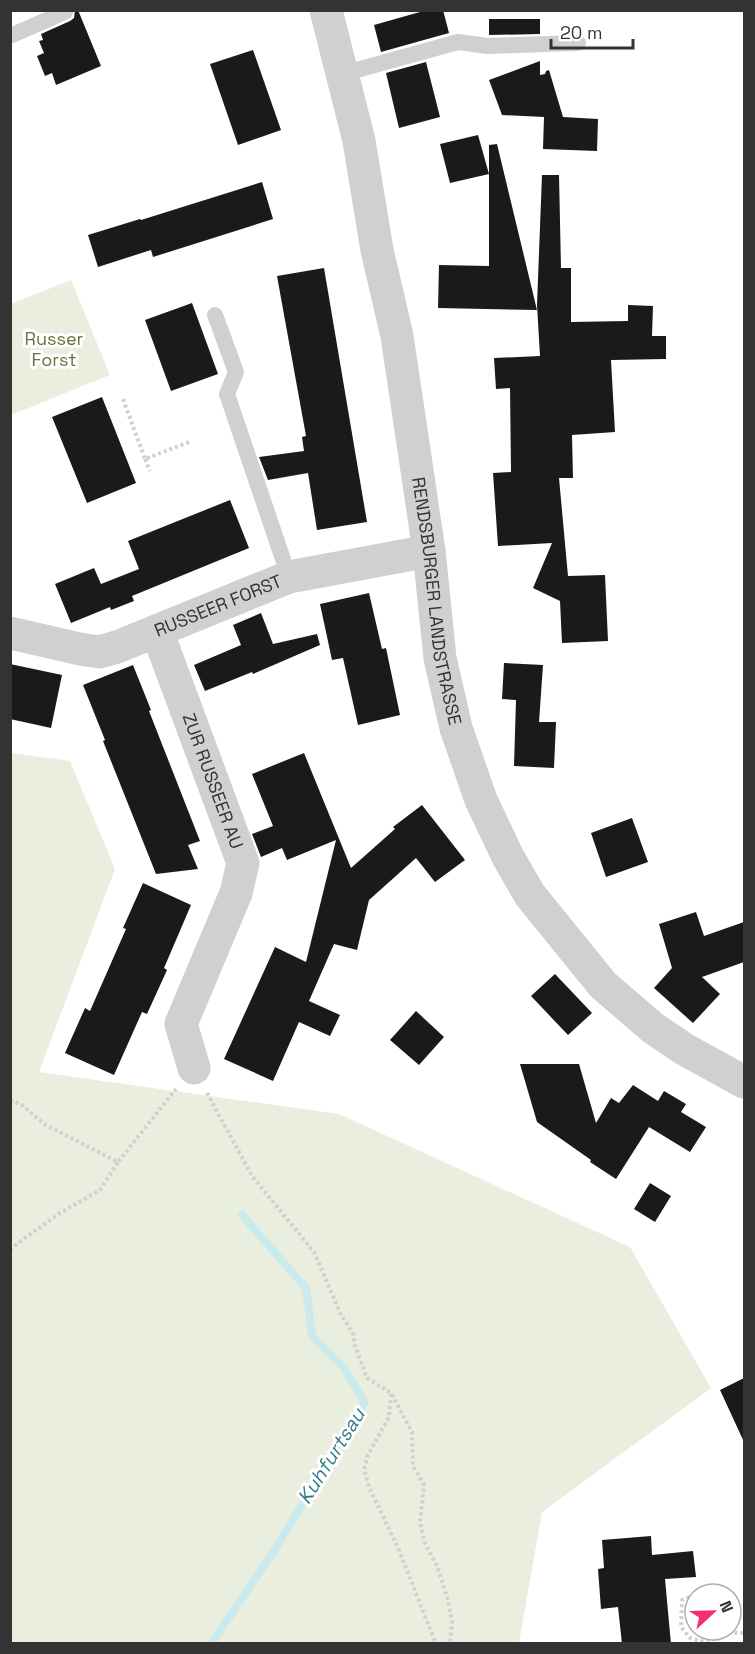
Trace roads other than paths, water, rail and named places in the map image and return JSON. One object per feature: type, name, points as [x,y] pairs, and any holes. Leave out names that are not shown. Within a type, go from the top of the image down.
[{"type":"street","name":"RENDSBURGER LANDSTRASSE","points":[[326,10],[359,141],[377,250],[397,336],[429,551],[440,658],[456,728],[481,800],[508,857],[531,895],[603,985],[661,1034],[744,1082]]},
{"type":"street","name":"RUSSEER FORST","points":[[10,633],[99,652],[157,631],[289,576],[429,551]]},
{"type":"street","name":"ZUR RUSSEER AU","points":[[157,631],[243,863],[236,892],[182,1024],[194,1068]]},
{"type":"lane","points":[[10,36],[65,12]]},
{"type":"lane","points":[[342,74],[458,42],[487,46],[578,43]]},
{"type":"lane","points":[[216,315],[236,372],[227,394],[289,576]]},
{"type":"waterway","name":"Kuhfurtsau","points":[[211,1644],[273,1552],[365,1403],[344,1368],[312,1336],[306,1288],[242,1215]]},
{"type":"park label","name":"Russer Forst","points":[[54,349]]}]
